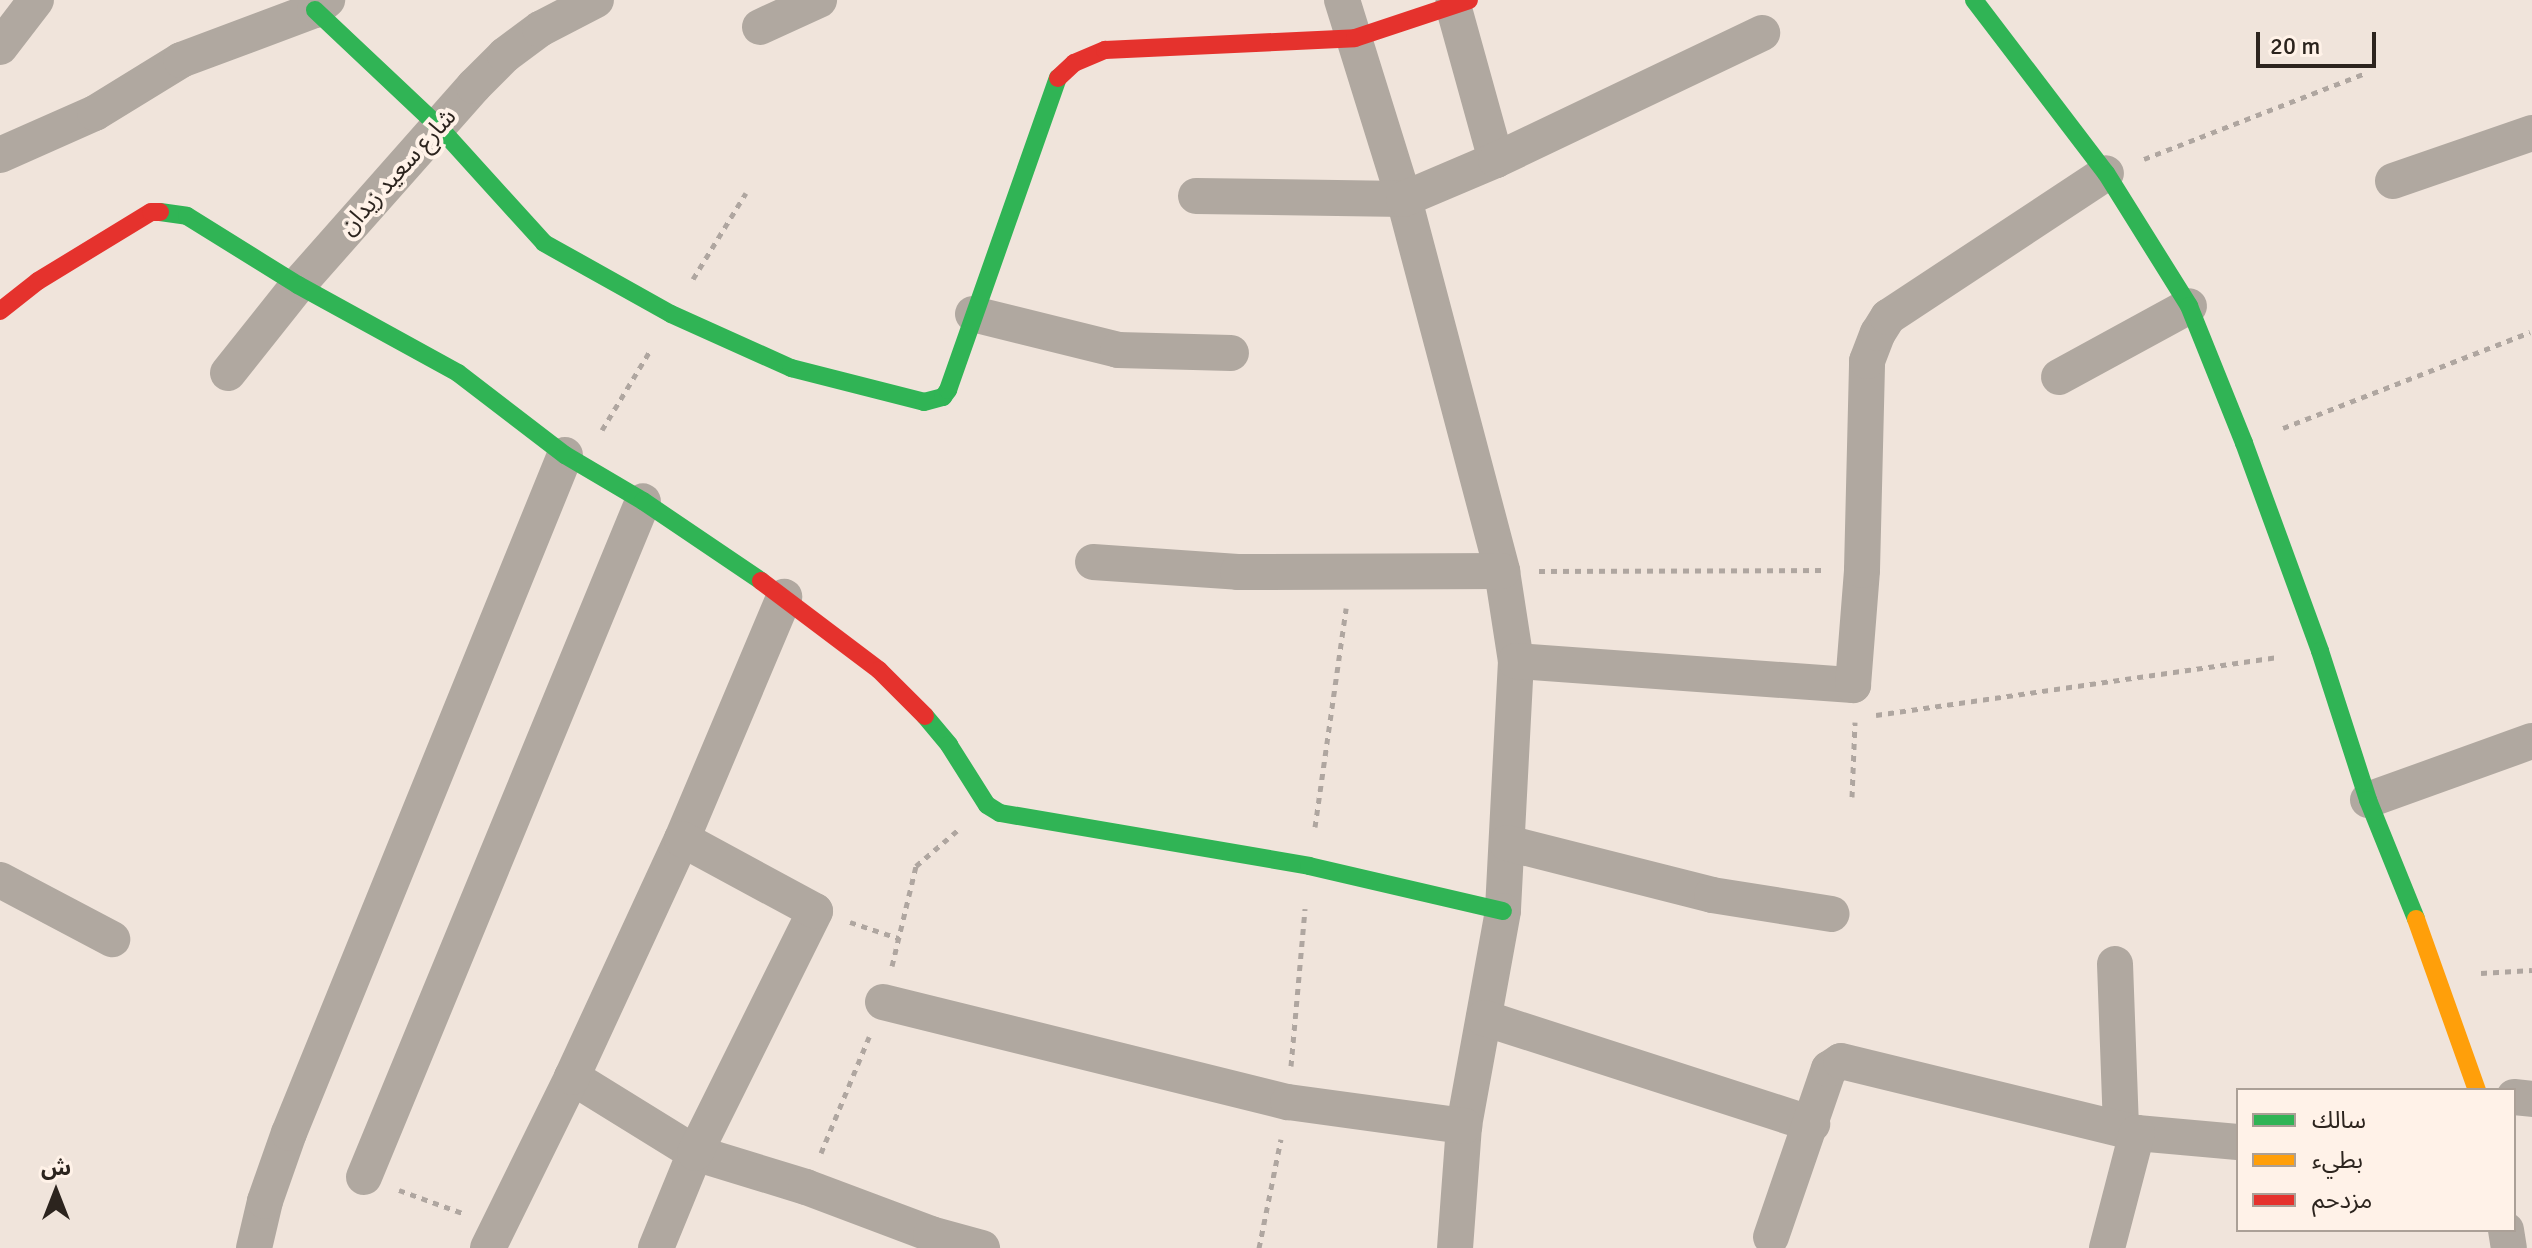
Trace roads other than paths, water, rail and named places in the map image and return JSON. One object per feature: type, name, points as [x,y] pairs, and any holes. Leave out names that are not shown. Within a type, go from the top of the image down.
[{"type":"street","points":[[0,47],[36,0]]},
{"type":"street","name":"شارع سعيد زيدان","points":[[228,373],[298,285],[505,55],[540,29],[596,0]]},
{"type":"street","points":[[760,27],[819,0]]},
{"type":"street","points":[[1342,0],[1404,199],[1502,571],[1516,661],[1503,911],[1464,1126],[1455,1248]]},
{"type":"street","points":[[1974,0],[2106,173],[2189,306],[2244,443],[2320,651],[2368,800],[2439,976],[2476,1088]]},
{"type":"street","points":[[0,155],[95,113],[206,48],[321,5],[439,127],[544,243],[671,314],[791,368],[924,402],[943,397],[948,390],[1058,78],[1074,63],[1105,50],[1355,38],[1461,2],[1496,160]]},
{"type":"street","points":[[1196,196],[1404,199],[1496,160],[1762,33]]},
{"type":"street","points":[[2393,181],[2532,133]]},
{"type":"street","points":[[1516,661],[1853,685],[1862,570],[1867,361],[1878,333],[1888,317],[2106,173]]},
{"type":"street","points":[[0,311],[38,281],[151,212],[170,211],[187,216],[298,285],[458,373],[573,460],[643,501],[784,597],[879,670],[916,705],[949,745],[987,805],[1020,819],[1309,866],[1503,911]]},
{"type":"street","points":[[2059,377],[2189,306]]},
{"type":"street","points":[[973,314],[1118,350],[1231,353]]},
{"type":"street","points":[[254,1248],[265,1201],[289,1133],[573,460]]},
{"type":"street","points":[[364,1177],[643,501]]},
{"type":"street","points":[[1093,562],[1238,572],[1502,571]]},
{"type":"street","points":[[492,1237],[572,1077],[682,839],[784,597]]},
{"type":"street","points":[[2368,800],[2532,741]]},
{"type":"street","points":[[656,1248],[695,1153],[815,911],[682,839]]},
{"type":"street","points":[[1507,843],[1712,895],[1832,914]]},
{"type":"street","points":[[0,880],[112,939]]},
{"type":"street","points":[[2107,1248],[2129,1131],[2115,964]]},
{"type":"street","points":[[883,1002],[1288,1102],[1464,1126]]},
{"type":"street","points":[[1484,1018],[1812,1124]]},
{"type":"street","points":[[1771,1237],[1829,1069],[1841,1061],[2129,1131],[2236,1142]]},
{"type":"street","points":[[572,1077],[695,1153],[806,1187],[931,1234],[982,1248]]}]
